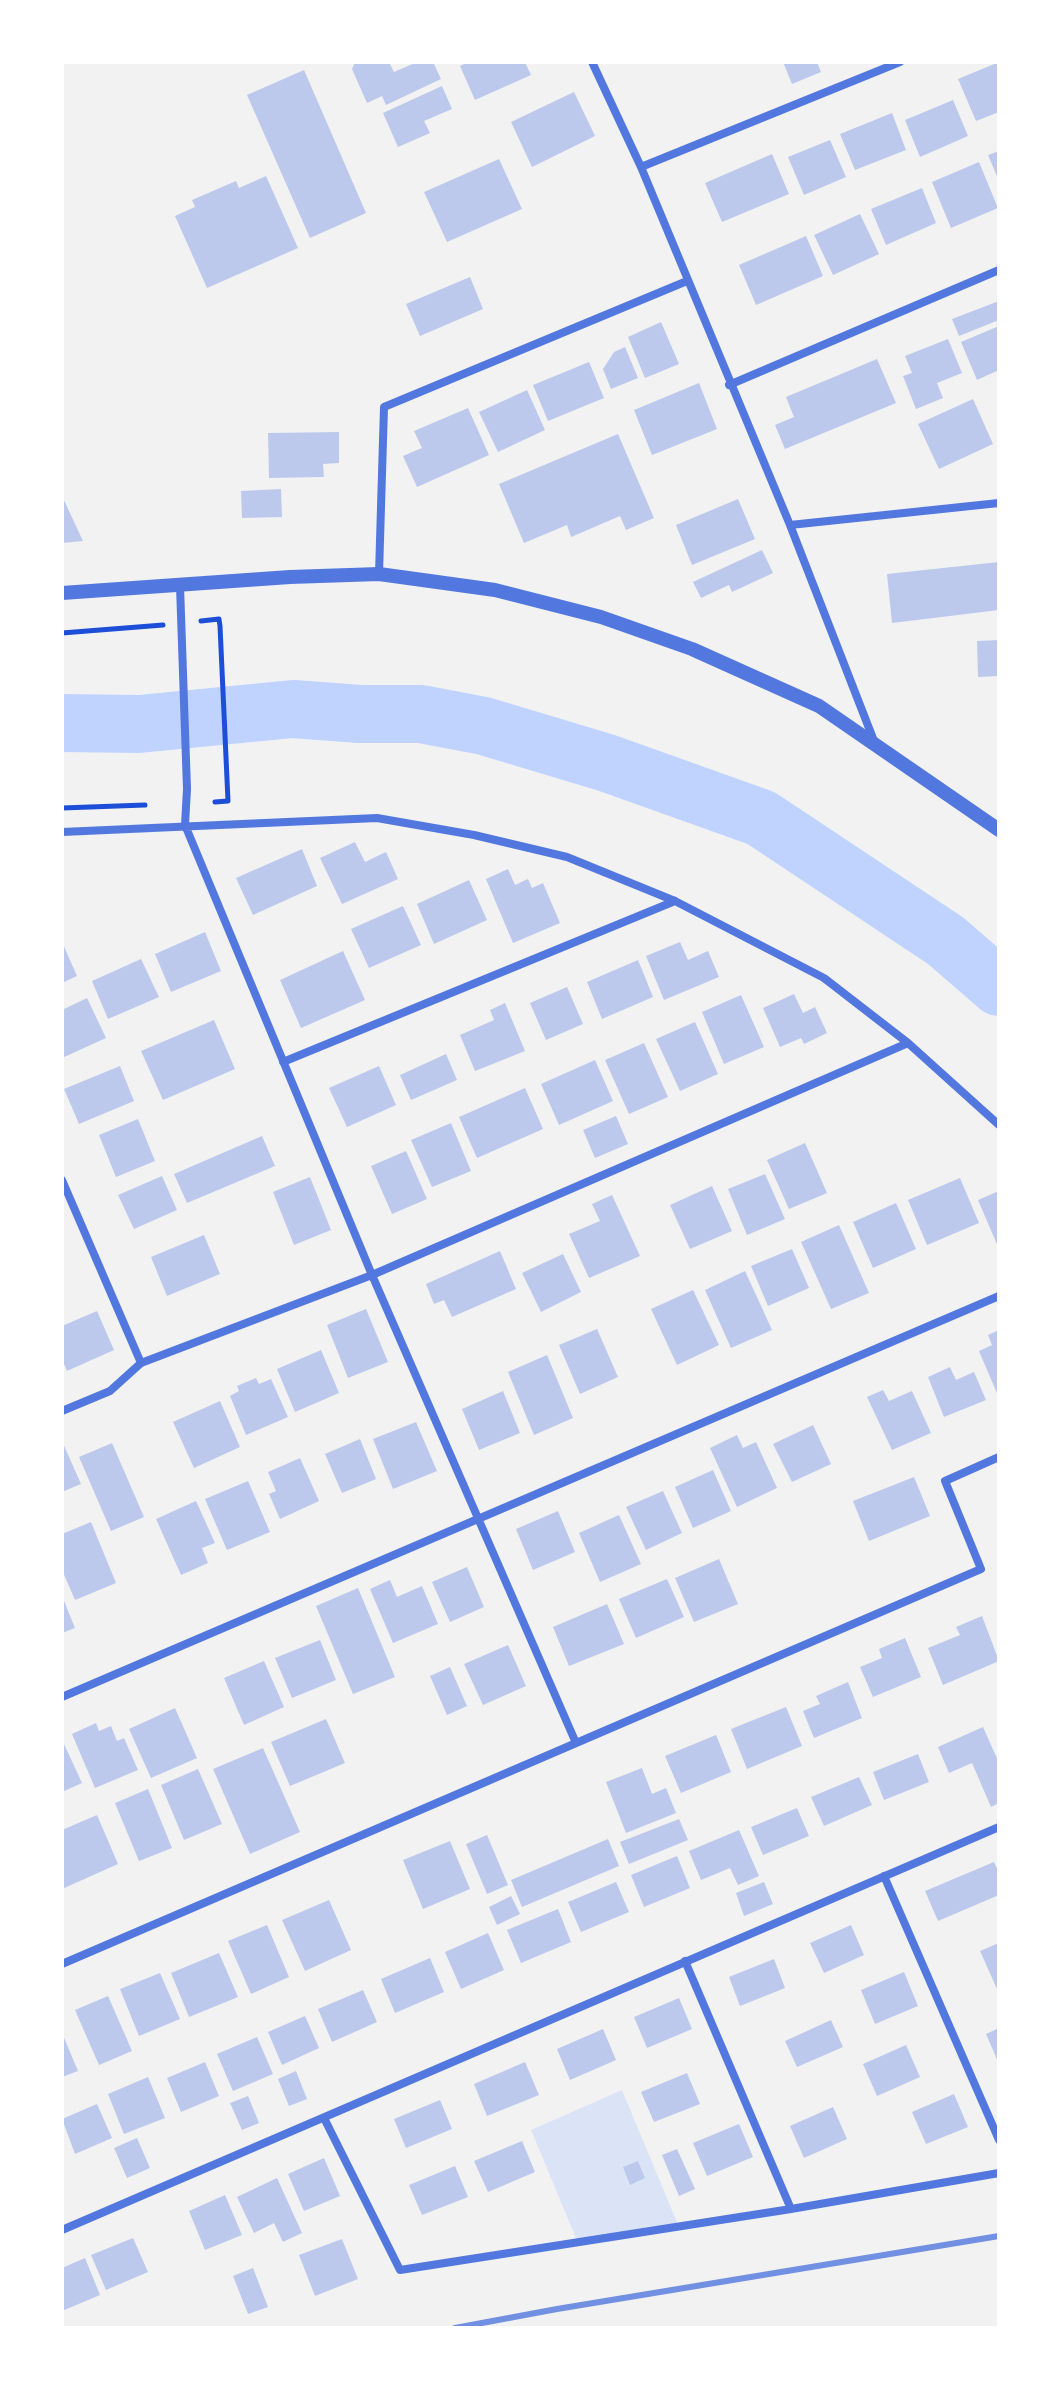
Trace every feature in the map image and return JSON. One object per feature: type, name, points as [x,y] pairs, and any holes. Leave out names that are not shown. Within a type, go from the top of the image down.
[{"type":"street","points":[[592,62],[641,167],[729,385],[790,525],[876,745]]},
{"type":"street","points":[[641,167],[900,62]]},
{"type":"street","points":[[729,385],[999,270]]},
{"type":"street","points":[[379,574],[384,407],[687,281]]},
{"type":"street","points":[[790,525],[999,503]]},
{"type":"street","points":[[62,593],[379,574],[495,590],[614,622],[692,649],[819,706],[999,830]]},
{"type":"street","points":[[180,586],[187,789],[185,825],[372,1275],[576,1743]]},
{"type":"street","points":[[62,832],[377,818],[474,835],[567,857],[675,901],[824,978],[908,1043],[999,1125]]},
{"type":"street","points":[[283,1062],[675,901]]},
{"type":"street","points":[[62,1411],[110,1391],[141,1363],[372,1275],[908,1043]]},
{"type":"street","points":[[62,1180],[141,1363]]},
{"type":"street","points":[[62,1697],[999,1296]]},
{"type":"street","points":[[62,1964],[981,1569],[945,1481],[999,1457]]},
{"type":"street","points":[[62,2230],[999,1827]]},
{"type":"street","points":[[884,1876],[999,2140]]},
{"type":"street","points":[[685,1961],[791,2209]]},
{"type":"street","points":[[324,2118],[400,2270],[999,2173]]},
{"type":"path","points":[[62,633],[182,628],[219,619],[228,786],[228,801],[62,808]]},
{"type":"shaded area","points":[[622,2090],[679,2227],[578,2243],[531,2130]]},
{"type":"building","points":[[355,62],[389,62],[394,72],[417,62],[433,62],[441,79],[386,105],[382,96],[367,103],[352,69]]},
{"type":"building","points":[[468,62],[525,62],[531,75],[475,100],[460,66]]},
{"type":"building","points":[[783,62],[817,62],[821,72],[792,84]]},
{"type":"building","points":[[999,62],[999,112],[976,121],[958,79]]},
{"type":"building","points":[[304,70],[366,213],[310,238],[247,95]]},
{"type":"building","points":[[442,86],[452,109],[424,121],[430,133],[398,147],[383,113]]},
{"type":"building","points":[[574,92],[595,136],[532,167],[511,122]]},
{"type":"building","points":[[953,100],[968,136],[920,157],[905,120]]},
{"type":"building","points":[[892,113],[906,150],[855,170],[840,134]]},
{"type":"building","points":[[830,140],[846,177],[804,195],[788,157]]},
{"type":"building","points":[[999,151],[999,181],[988,155]]},
{"type":"building","points":[[772,154],[789,194],[722,222],[705,183]]},
{"type":"building","points":[[499,159],[522,209],[447,242],[424,192]]},
{"type":"building","points":[[979,162],[998,208],[951,228],[932,182]]},
{"type":"building","points":[[266,176],[298,248],[207,288],[175,216],[195,207],[192,200],[236,181],[239,188]]},
{"type":"building","points":[[922,188],[936,223],[886,245],[871,209]]},
{"type":"building","points":[[860,214],[879,254],[833,275],[814,235]]},
{"type":"building","points":[[806,236],[823,276],[756,305],[739,265]]},
{"type":"building","points":[[470,277],[483,309],[420,336],[406,304]]},
{"type":"building","points":[[999,301],[999,320],[959,336],[952,319]]},
{"type":"building","points":[[661,322],[679,364],[645,378],[628,337]]},
{"type":"building","points":[[999,326],[999,370],[977,380],[961,342]]},
{"type":"building","points":[[948,339],[962,373],[937,383],[943,398],[916,409],[903,376],[912,373],[905,356]]},
{"type":"building","points":[[625,347],[638,378],[611,389],[603,369],[614,352]]},
{"type":"building","points":[[877,359],[896,403],[785,449],[775,425],[794,417],[786,397]]},
{"type":"building","points":[[589,362],[604,398],[548,421],[533,385]]},
{"type":"building","points":[[699,383],[717,429],[652,455],[634,410]]},
{"type":"building","points":[[527,390],[545,430],[498,452],[479,412]]},
{"type":"building","points":[[973,399],[993,444],[939,469],[918,424]]},
{"type":"building","points":[[468,408],[489,455],[417,487],[403,456],[422,448],[414,431]]},
{"type":"building","points":[[339,432],[339,463],[323,464],[324,477],[269,478],[268,433]]},
{"type":"building","points":[[618,434],[654,518],[626,530],[620,516],[571,537],[567,525],[524,543],[499,484]]},
{"type":"building","points":[[281,489],[282,517],[242,518],[241,491]]},
{"type":"building","points":[[62,496],[83,541],[62,543]]},
{"type":"building","points":[[738,499],[755,539],[692,565],[676,525]]},
{"type":"building","points":[[762,550],[773,573],[732,592],[729,585],[701,598],[693,582]]},
{"type":"building","points":[[999,562],[999,610],[892,623],[887,574]]},
{"type":"building","points":[[999,640],[999,676],[978,677],[977,641]]},
{"type":"building","points":[[355,842],[365,862],[386,852],[398,879],[342,904],[320,858]]},
{"type":"building","points":[[302,849],[317,886],[253,915],[236,878]]},
{"type":"building","points":[[508,869],[515,885],[528,879],[532,888],[543,883],[560,923],[513,943],[486,879]]},
{"type":"building","points":[[469,880],[487,920],[434,944],[417,904]]},
{"type":"building","points":[[403,906],[421,945],[369,968],[351,929]]},
{"type":"building","points":[[205,932],[221,971],[171,992],[155,954]]},
{"type":"building","points":[[62,942],[77,976],[62,983]]},
{"type":"building","points":[[680,942],[688,960],[708,951],[719,977],[664,1000],[646,956]]},
{"type":"building","points":[[343,951],[365,1000],[301,1028],[280,980]]},
{"type":"building","points":[[141,959],[159,997],[108,1019],[92,981]]},
{"type":"building","points":[[638,960],[653,997],[602,1019],[587,982]]},
{"type":"building","points":[[567,987],[583,1024],[546,1040],[530,1003]]},
{"type":"building","points":[[794,994],[803,1013],[815,1007],[827,1033],[804,1044],[801,1038],[780,1047],[763,1008]]},
{"type":"building","points":[[741,995],[764,1047],[724,1064],[702,1012]]},
{"type":"building","points":[[87,998],[106,1038],[62,1058],[62,1010]]},
{"type":"building","points":[[505,1003],[525,1051],[475,1071],[460,1035],[494,1020],[490,1010]]},
{"type":"building","points":[[214,1020],[235,1069],[163,1100],[141,1051]]},
{"type":"building","points":[[695,1022],[718,1074],[680,1091],[656,1039]]},
{"type":"building","points":[[644,1043],[668,1097],[629,1114],[605,1060]]},
{"type":"building","points":[[446,1054],[457,1080],[411,1100],[400,1075]]},
{"type":"building","points":[[595,1060],[613,1101],[559,1125],[541,1084]]},
{"type":"building","points":[[120,1066],[134,1101],[79,1124],[64,1089]]},
{"type":"building","points":[[379,1066],[396,1105],[347,1127],[329,1088]]},
{"type":"building","points":[[525,1088],[543,1129],[477,1158],[459,1117]]},
{"type":"building","points":[[616,1116],[628,1144],[595,1158],[583,1130]]},
{"type":"building","points":[[138,1119],[155,1161],[116,1177],[99,1135]]},
{"type":"building","points":[[451,1123],[471,1171],[432,1187],[411,1140]]},
{"type":"building","points":[[262,1136],[275,1166],[187,1203],[174,1174]]},
{"type":"building","points":[[805,1143],[827,1193],[789,1209],[767,1160]]},
{"type":"building","points":[[406,1151],[427,1199],[392,1214],[371,1166]]},
{"type":"building","points":[[765,1174],[785,1219],[747,1235],[728,1189]]},
{"type":"building","points":[[162,1176],[177,1210],[134,1229],[118,1195]]},
{"type":"building","points":[[310,1177],[331,1230],[294,1245],[273,1192]]},
{"type":"building","points":[[960,1178],[979,1223],[927,1245],[908,1200]]},
{"type":"building","points":[[712,1186],[732,1231],[690,1249],[670,1205]]},
{"type":"building","points":[[999,1191],[999,1249],[978,1200]]},
{"type":"building","points":[[612,1195],[640,1256],[589,1278],[569,1234],[600,1221],[592,1204]]},
{"type":"building","points":[[896,1203],[916,1249],[873,1268],[853,1222]]},
{"type":"building","points":[[839,1225],[869,1293],[831,1309],[801,1242]]},
{"type":"building","points":[[204,1235],[220,1274],[167,1296],[151,1257]]},
{"type":"building","points":[[792,1249],[809,1288],[768,1306],[751,1266]]},
{"type":"building","points":[[500,1251],[516,1289],[452,1317],[444,1300],[434,1304],[426,1284]]},
{"type":"building","points":[[563,1254],[581,1292],[541,1312],[522,1273]]},
{"type":"building","points":[[745,1271],[772,1330],[731,1348],[705,1290]]},
{"type":"building","points":[[693,1290],[719,1345],[677,1365],[651,1309]]},
{"type":"building","points":[[366,1309],[388,1362],[348,1378],[327,1325]]},
{"type":"building","points":[[97,1311],[114,1350],[67,1371],[62,1359],[62,1326]]},
{"type":"building","points":[[597,1329],[618,1377],[580,1394],[559,1345]]},
{"type":"building","points":[[999,1330],[999,1398],[979,1351],[992,1345],[988,1335]]},
{"type":"building","points":[[321,1350],[339,1393],[295,1412],[277,1369]]},
{"type":"building","points":[[547,1355],[573,1418],[534,1435],[508,1372]]},
{"type":"building","points":[[950,1367],[956,1380],[974,1372],[986,1400],[944,1417],[928,1377]]},
{"type":"building","points":[[256,1378],[259,1384],[271,1379],[288,1417],[246,1435],[230,1396],[239,1391],[237,1386]]},
{"type":"building","points":[[883,1390],[889,1401],[912,1391],[931,1433],[892,1450],[867,1397]]},
{"type":"building","points":[[503,1391],[520,1433],[479,1450],[462,1409]]},
{"type":"building","points":[[220,1401],[240,1447],[194,1468],[173,1422]]},
{"type":"building","points":[[416,1422],[437,1471],[393,1489],[373,1439]]},
{"type":"building","points":[[813,1425],[831,1464],[792,1482],[773,1444]]},
{"type":"building","points":[[737,1435],[743,1448],[756,1442],[777,1488],[737,1507],[710,1448]]},
{"type":"building","points":[[360,1439],[376,1479],[342,1493],[325,1454]]},
{"type":"building","points":[[62,1441],[81,1484],[62,1492]]},
{"type":"building","points":[[112,1443],[144,1517],[111,1531],[79,1457]]},
{"type":"building","points":[[300,1458],[319,1501],[280,1519],[269,1494],[276,1491],[268,1472]]},
{"type":"building","points":[[713,1470],[731,1511],[693,1528],[675,1487]]},
{"type":"building","points":[[914,1477],[930,1516],[869,1541],[853,1501]]},
{"type":"building","points":[[248,1481],[270,1532],[227,1550],[205,1499]]},
{"type":"building","points":[[663,1491],[682,1533],[646,1550],[626,1507]]},
{"type":"building","points":[[196,1501],[215,1543],[202,1548],[208,1563],[181,1575],[156,1519]]},
{"type":"building","points":[[558,1511],[575,1552],[533,1570],[516,1529]]},
{"type":"building","points":[[619,1515],[641,1564],[600,1582],[579,1533]]},
{"type":"building","points":[[91,1522],[116,1583],[75,1600],[62,1570],[62,1534]]},
{"type":"building","points":[[719,1559],[738,1604],[694,1622],[675,1578]]},
{"type":"building","points":[[467,1567],[484,1607],[450,1622],[432,1582]]},
{"type":"building","points":[[667,1579],[684,1617],[636,1638],[619,1599]]},
{"type":"building","points":[[390,1580],[397,1597],[422,1586],[438,1624],[393,1643],[370,1589]]},
{"type":"building","points":[[358,1588],[395,1677],[353,1694],[316,1606]]},
{"type":"building","points":[[62,1596],[75,1628],[62,1633]]},
{"type":"building","points":[[607,1604],[624,1644],[569,1666],[553,1627]]},
{"type":"building","points":[[982,1616],[999,1661],[943,1685],[928,1648],[960,1635],[956,1627]]},
{"type":"building","points":[[905,1638],[921,1677],[873,1697],[860,1667],[882,1658],[879,1649]]},
{"type":"building","points":[[320,1640],[336,1680],[292,1698],[275,1658]]},
{"type":"building","points":[[508,1645],[526,1686],[483,1705],[464,1664]]},
{"type":"building","points":[[264,1661],[284,1707],[244,1725],[224,1678]]},
{"type":"building","points":[[450,1667],[467,1706],[447,1715],[430,1676]]},
{"type":"building","points":[[848,1682],[862,1718],[814,1738],[803,1711],[820,1704],[816,1696]]},
{"type":"building","points":[[786,1707],[802,1746],[747,1769],[731,1729]]},
{"type":"building","points":[[175,1708],[197,1758],[151,1778],[129,1729]]},
{"type":"building","points":[[326,1719],[345,1763],[290,1786],[271,1742]]},
{"type":"building","points":[[96,1723],[99,1731],[111,1726],[117,1741],[124,1738],[138,1770],[95,1788],[72,1734]]},
{"type":"building","points":[[983,1727],[999,1763],[999,1803],[991,1807],[972,1763],[949,1773],[938,1747]]},
{"type":"building","points":[[716,1735],[731,1772],[681,1793],[665,1756]]},
{"type":"building","points":[[64,1744],[82,1783],[62,1792],[62,1746]]},
{"type":"building","points":[[263,1748],[300,1832],[250,1854],[213,1769]]},
{"type":"building","points":[[918,1754],[929,1782],[884,1800],[873,1772]]},
{"type":"building","points":[[642,1768],[652,1794],[666,1788],[676,1813],[626,1833],[606,1782]]},
{"type":"building","points":[[198,1769],[222,1824],[184,1840],[161,1785]]},
{"type":"building","points":[[859,1777],[872,1805],[824,1826],[811,1797]]},
{"type":"building","points":[[148,1789],[172,1848],[139,1861],[115,1803]]},
{"type":"building","points":[[797,1808],[809,1836],[763,1855],[751,1827]]},
{"type":"building","points":[[97,1815],[118,1864],[62,1889],[62,1830]]},
{"type":"building","points":[[679,1819],[688,1840],[629,1864],[620,1842]]},
{"type":"building","points":[[739,1830],[759,1876],[738,1885],[730,1868],[701,1880],[689,1851]]},
{"type":"building","points":[[487,1835],[508,1885],[487,1894],[466,1844]]},
{"type":"building","points":[[608,1839],[619,1866],[522,1907],[511,1880]]},
{"type":"building","points":[[450,1841],[470,1889],[423,1909],[403,1860]]},
{"type":"building","points":[[677,1856],[690,1888],[644,1907],[631,1875]]},
{"type":"building","points":[[994,1862],[999,1873],[999,1895],[938,1921],[925,1891]]},
{"type":"building","points":[[616,1882],[629,1912],[581,1932],[568,1902]]},
{"type":"building","points":[[764,1882],[773,1904],[744,1916],[736,1893]]},
{"type":"building","points":[[511,1896],[520,1914],[497,1925],[489,1907]]},
{"type":"building","points":[[329,1900],[351,1950],[305,1971],[282,1920]]},
{"type":"building","points":[[558,1909],[571,1942],[521,1963],[507,1930]]},
{"type":"building","points":[[267,1925],[289,1977],[251,1994],[228,1941]]},
{"type":"building","points":[[851,1925],[864,1955],[824,1973],[810,1943]]},
{"type":"building","points":[[488,1933],[504,1970],[461,1989],[445,1952]]},
{"type":"building","points":[[999,1943],[999,1988],[997,1989],[980,1951]]},
{"type":"building","points":[[219,1953],[238,1997],[189,2017],[171,1973]]},
{"type":"building","points":[[430,1958],[444,1992],[395,2013],[381,1979]]},
{"type":"building","points":[[774,1959],[785,1988],[740,2006],[729,1977]]},
{"type":"building","points":[[904,1972],[918,2006],[875,2024],[861,1990]]},
{"type":"building","points":[[160,1973],[180,2019],[139,2036],[120,1989]]},
{"type":"building","points":[[363,1990],[377,2022],[332,2042],[318,2009]]},
{"type":"building","points":[[108,1996],[132,2051],[99,2065],[75,2010]]},
{"type":"building","points":[[679,1998],[692,2029],[647,2048],[634,2017]]},
{"type":"building","points":[[305,2016],[319,2048],[282,2065],[268,2032]]},
{"type":"building","points":[[831,2020],[843,2047],[797,2067],[785,2041]]},
{"type":"building","points":[[999,2028],[999,2064],[986,2034]]},
{"type":"building","points":[[603,2029],[616,2060],[570,2080],[557,2049]]},
{"type":"building","points":[[62,2033],[78,2071],[62,2077]]},
{"type":"building","points":[[257,2037],[273,2074],[233,2091],[217,2054]]},
{"type":"building","points":[[906,2045],[920,2077],[877,2096],[863,2064]]},
{"type":"building","points":[[205,2062],[219,2096],[181,2112],[167,2078]]},
{"type":"building","points":[[525,2062],[539,2095],[487,2116],[474,2084]]},
{"type":"building","points":[[296,2071],[307,2099],[289,2106],[278,2079]]},
{"type":"building","points":[[687,2073],[700,2104],[654,2122],[641,2092]]},
{"type":"building","points":[[148,2077],[165,2118],[124,2134],[108,2094]]},
{"type":"building","points":[[954,2094],[968,2127],[926,2144],[912,2112]]},
{"type":"building","points":[[248,2096],[259,2123],[242,2130],[230,2103]]},
{"type":"building","points":[[440,2100],[452,2129],[406,2148],[394,2119]]},
{"type":"building","points":[[97,2104],[112,2138],[75,2154],[62,2119]]},
{"type":"building","points":[[833,2107],[847,2139],[804,2158],[790,2126]]},
{"type":"building","points":[[739,2124],[753,2157],[707,2176],[693,2143]]},
{"type":"building","points":[[137,2138],[150,2168],[127,2178],[114,2148]]},
{"type":"building","points":[[522,2141],[535,2172],[488,2192],[474,2161]]},
{"type":"building","points":[[677,2149],[695,2189],[679,2196],[662,2155]]},
{"type":"building","points":[[324,2158],[340,2196],[304,2211],[288,2174]]},
{"type":"building","points":[[638,2161],[645,2178],[630,2185],[623,2167]]},
{"type":"building","points":[[455,2166],[468,2197],[422,2215],[409,2185]]},
{"type":"building","points":[[277,2178],[302,2233],[283,2242],[274,2223],[254,2233],[237,2197]]},
{"type":"building","points":[[225,2195],[242,2235],[205,2250],[189,2211]]},
{"type":"building","points":[[133,2238],[148,2272],[106,2290],[91,2255]]},
{"type":"building","points":[[342,2239],[358,2279],[315,2296],[299,2255]]},
{"type":"building","points":[[85,2258],[100,2295],[62,2311],[62,2268]]},
{"type":"building","points":[[253,2268],[268,2307],[248,2314],[233,2276]]},
{"type":"waterway","points":[[62,723],[139,724],[293,709],[421,714],[484,726],[607,763],[761,818],[946,941],[999,987]]},
{"type":"railway","points":[[455,2328],[999,2236]]}]
